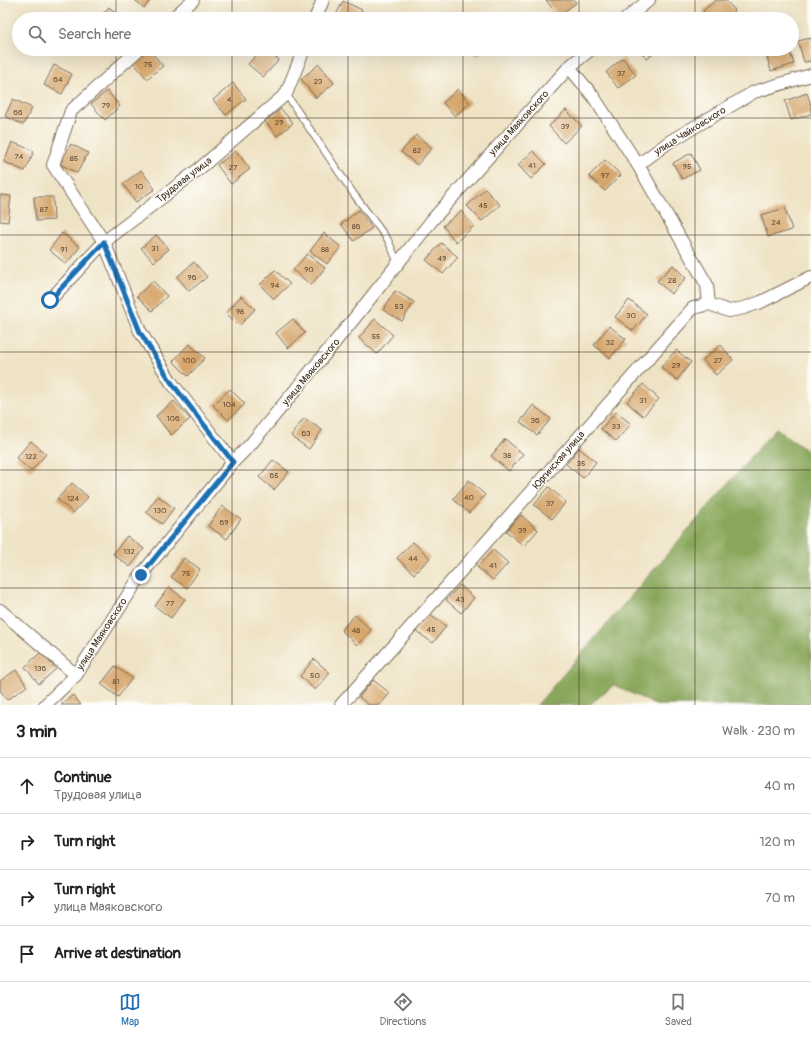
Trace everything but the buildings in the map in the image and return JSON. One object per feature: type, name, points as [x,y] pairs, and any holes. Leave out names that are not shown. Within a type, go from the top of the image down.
[{"type":"street","points":[[180,12],[193,0]]},
{"type":"street","points":[[318,12],[323,0]]},
{"type":"street","points":[[634,12],[649,0]]},
{"type":"street","points":[[131,56],[71,111],[52,165],[104,242],[140,332],[171,382],[233,462]]},
{"type":"street","name":"Трудовая улица","points":[[50,300],[104,242],[199,169],[286,94],[301,56]]},
{"type":"street","name":"улица Маяковского","points":[[45,705],[76,675],[141,575],[233,462],[250,446],[433,219],[569,67],[582,56]]},
{"type":"street","points":[[569,67],[593,96],[638,164],[707,285],[709,304],[729,311],[744,308],[761,302],[811,277]]},
{"type":"street","name":"улица Чайковского","points":[[638,164],[669,142],[754,92],[811,75]]},
{"type":"street","name":"Юргинская улица","points":[[340,705],[459,573],[693,308],[709,304]]},
{"type":"street","points":[[0,610],[76,675]]},
{"type":"lane","points":[[286,94],[348,187],[388,240],[398,263]]},
{"type":"green space","points":[[776,428],[811,454],[811,705],[656,705],[614,685],[589,705],[537,705]]},
{"type":"route","points":[[50,300],[104,242],[140,332],[171,382],[233,462],[141,575]]}]
